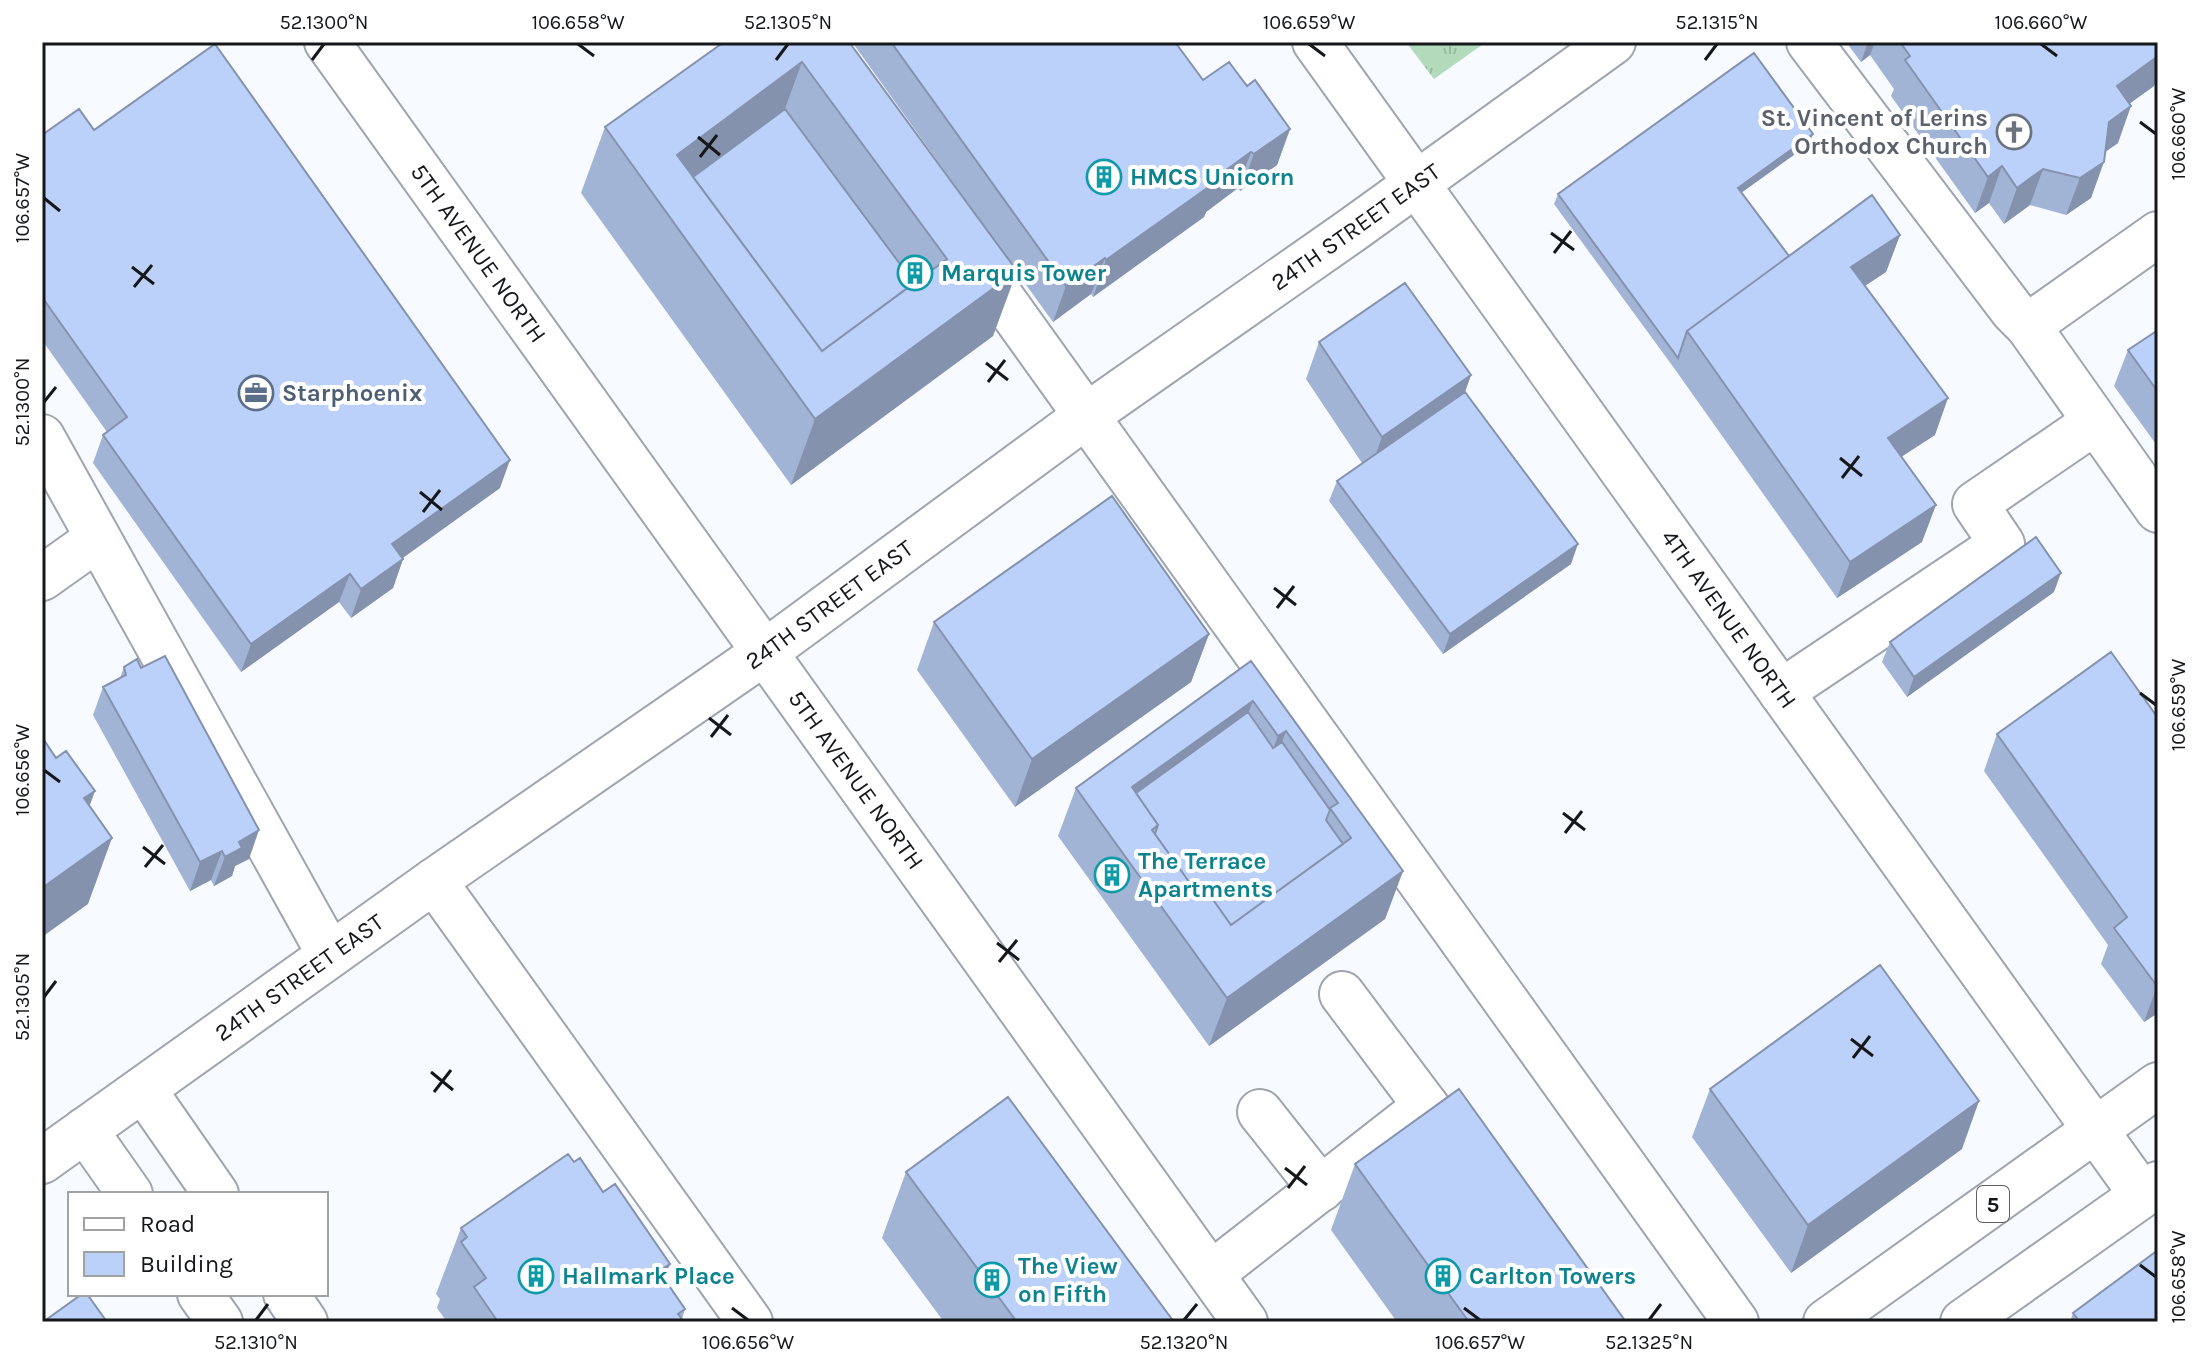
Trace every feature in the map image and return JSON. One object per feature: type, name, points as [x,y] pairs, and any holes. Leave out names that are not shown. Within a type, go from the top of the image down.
[{"type":"street","name":"5TH AVENUE NORTH","points":[[327,42],[1245,1322]]},
{"type":"street","name":"4TH AVENUE NORTH","points":[[1315,42],[2094,1129],[2150,1189]]},
{"type":"street","name":"24TH STREET EAST","points":[[42,1161],[434,881],[765,652],[1086,416],[1613,42]]},
{"type":"street","points":[[1809,42],[2013,311],[2028,326],[2158,510]]},
{"type":"street","points":[[944,218],[1736,1322]]},
{"type":"street","points":[[2028,326],[2158,234]]},
{"type":"street","points":[[1781,692],[2002,544],[1975,504],[2095,422]]},
{"type":"street","points":[[42,437],[330,955]]},
{"type":"street","points":[[42,578],[97,539]]},
{"type":"street","points":[[434,881],[750,1322]]},
{"type":"street","points":[[1342,994],[1490,1195]]},
{"type":"street","name":"5","points":[[1826,1322],[2158,1085]]},
{"type":"street","points":[[143,1089],[215,1192]]},
{"type":"street","points":[[1211,1274],[1426,1106]]},
{"type":"street","points":[[1260,1112],[1321,1189]]},
{"type":"street","points":[[85,1130],[129,1192]]},
{"type":"street","points":[[1973,1319],[2150,1189]]},
{"type":"street","points":[[201,1296],[220,1322]]},
{"type":"street","points":[[287,1296],[305,1322]]},
{"type":"green space","points":[[1406,42],[1486,42],[1434,79]]},
{"type":"building","points":[[724,42],[849,42],[1017,271],[815,419],[605,127]],"holes":[[[802,62],[947,259],[822,351],[677,155]]]},
{"type":"building","name":"HMCS Unicorn","points":[[891,42],[1175,42],[1203,80],[1229,62],[1247,86],[1255,80],[1290,129],[1254,154],[1251,152],[1215,178],[1217,181],[1066,286]]},
{"type":"building","name":"St. Vincent of Lerins Orthodox Church","points":[[1900,42],[2158,42],[2158,56],[2117,86],[2131,106],[2109,122],[2104,162],[2080,178],[2043,169],[2017,188],[2002,166],[1988,177],[1905,60],[1910,56]]},
{"type":"building","name":"Starphoenix","points":[[215,44],[510,460],[392,544],[403,559],[361,589],[350,574],[251,644],[103,435],[127,417],[42,297],[42,135],[79,109],[94,130]]},
{"type":"building","points":[[1754,53],[1813,134],[1738,188],[1789,256],[1687,331],[1678,358],[1558,194]]},
{"type":"building","points":[[785,109],[914,283],[822,351],[693,177]]},
{"type":"building","points":[[1872,195],[1900,235],[1851,267],[1948,398],[1888,438],[1936,505],[1850,562],[1687,331]]},
{"type":"building","points":[[1405,283],[1471,375],[1382,437],[1319,342]]},
{"type":"building","points":[[2158,330],[2158,392],[2128,350]]},
{"type":"building","points":[[1465,392],[1578,544],[1450,634],[1337,481]]},
{"type":"building","points":[[1112,496],[1209,634],[1032,759],[934,622]]},
{"type":"building","points":[[2036,537],[2061,573],[1914,677],[1890,642]]},
{"type":"building","points":[[2111,652],[2158,718],[2157,986],[2114,928],[2127,917],[1997,734]]},
{"type":"building","points":[[165,656],[259,830],[239,842],[242,848],[225,857],[222,851],[200,862],[103,687],[126,675],[124,667],[137,659],[141,668]]},
{"type":"building","points":[[1251,661],[1403,871],[1227,998],[1076,788]],"holes":[[[1253,701],[1278,736],[1286,731],[1338,803],[1330,808],[1351,838],[1231,925],[1209,894],[1202,900],[1152,830],[1158,825],[1132,787]]]},
{"type":"building","points":[[1248,712],[1273,748],[1282,742],[1330,810],[1326,820],[1343,844],[1231,925],[1209,894],[1202,900],[1155,834],[1158,825],[1136,793]]},
{"type":"building","points":[[42,737],[56,758],[66,751],[95,791],[84,798],[112,838],[42,888]]},
{"type":"building","points":[[1880,965],[1979,1101],[1808,1225],[1710,1089]]},
{"type":"building","points":[[1459,1089],[1626,1322],[1469,1322],[1355,1164]]},
{"type":"building","points":[[1008,1097],[1174,1322],[1017,1322],[906,1172]]},
{"type":"building","points":[[568,1154],[574,1162],[580,1158],[603,1192],[615,1184],[670,1264],[659,1271],[685,1309],[678,1314],[684,1322],[498,1322],[474,1287],[486,1278],[461,1242],[467,1237],[461,1228]]},
{"type":"building","points":[[2158,1250],[2158,1322],[2080,1322],[2073,1313]]},
{"type":"building","points":[[79,1296],[88,1296],[107,1322],[43,1322]]},
{"type":"place","name":"St. Vincent of Lerins Orthodox Church","points":[[2014,132]]},
{"type":"place","name":"HMCS Unicorn","points":[[1104,177]]},
{"type":"place","name":"Marquis Tower","points":[[915,273]]},
{"type":"place","name":"Starphoenix","points":[[256,393]]},
{"type":"place","name":"The Terrace Apartments","points":[[1112,875]]},
{"type":"place","name":"Hallmark Place","points":[[536,1276]]},
{"type":"place","name":"Carlton Towers","points":[[1443,1276]]},
{"type":"place","name":"The View on Fifth","points":[[992,1280]]}]
